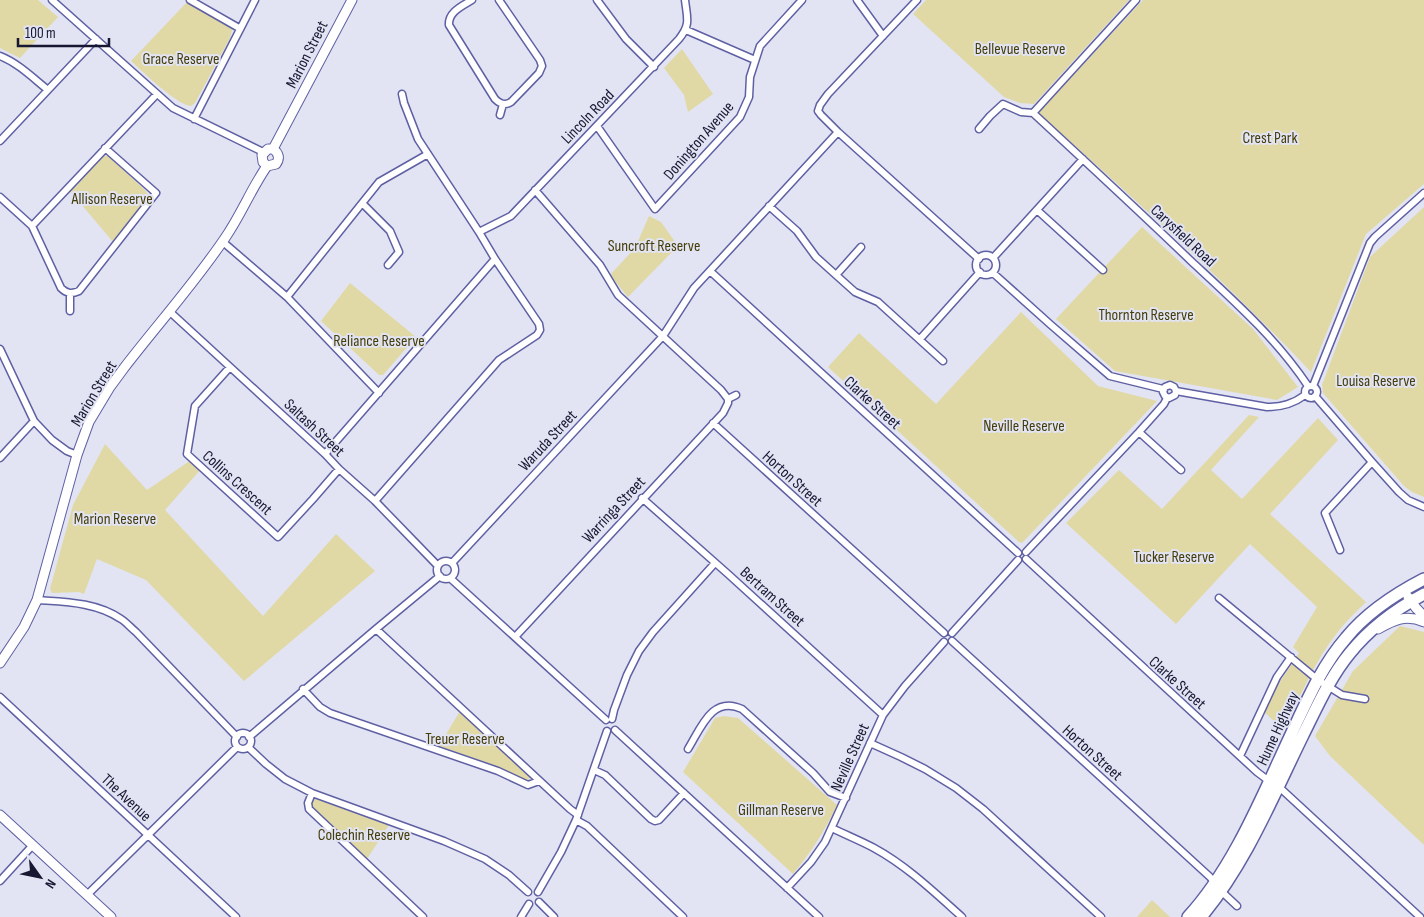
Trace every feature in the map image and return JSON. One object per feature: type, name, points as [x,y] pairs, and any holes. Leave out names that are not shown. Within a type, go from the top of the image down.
[{"type":"highway","name":"Hume Highway","points":[[1323,683],[1330,660],[1344,639],[1384,602],[1424,579]]},
{"type":"highway","name":"Hume Highway","points":[[1201,917],[1245,832],[1274,784],[1308,697],[1384,619],[1424,594]]},
{"type":"highway","name":"Hume Highway","points":[[1188,917],[1218,887]]},
{"type":"main road","name":"Marion Street","points":[[273,149],[352,0]]},
{"type":"main road","points":[[273,149],[278,153],[279,159],[276,164],[267,166],[262,160],[263,152],[273,149]]},
{"type":"main road","name":"Marion Street","points":[[0,663],[24,627],[37,600],[77,455],[90,422],[110,387],[223,242],[257,179],[267,166]]},
{"type":"main road","points":[[1403,590],[1424,616]]},
{"type":"main road","points":[[1364,638],[1383,626],[1402,618],[1412,618],[1424,622]]},
{"type":"main road","points":[[0,816],[111,917]]},
{"type":"street","points":[[52,0],[156,95],[173,108],[263,152]]},
{"type":"street","points":[[190,0],[240,28]]},
{"type":"street","points":[[194,119],[255,0]]},
{"type":"street","points":[[472,0],[445,20],[495,99],[502,104],[506,104],[511,102],[545,66],[499,0]]},
{"type":"street","points":[[597,0],[626,39],[654,66]]},
{"type":"street","points":[[685,0],[686,30],[755,60]]},
{"type":"street","name":"Donington Avenue","points":[[596,126],[655,209],[740,117],[749,97],[750,77],[760,46],[802,0]]},
{"type":"street","points":[[857,0],[883,36]]},
{"type":"street","points":[[917,0],[828,94],[820,105],[819,113],[979,259]]},
{"type":"street","points":[[979,129],[1003,104],[1021,112],[1032,113],[1136,0]]},
{"type":"street","name":"Lincoln Road","points":[[479,232],[511,216],[686,30]]},
{"type":"street","points":[[0,142],[96,39]]},
{"type":"street","points":[[0,56],[9,59],[48,90]]},
{"type":"street","points":[[375,501],[499,360],[544,330],[495,259],[418,139],[402,94]]},
{"type":"street","points":[[32,226],[156,95]]},
{"type":"street","points":[[500,115],[502,104]]},
{"type":"street","name":"Carysfield Road","points":[[1032,113],[1258,324],[1311,386]]},
{"type":"street","name":"Waruda Street","points":[[452,563],[663,336],[694,288],[838,132]]},
{"type":"street","points":[[0,197],[32,226],[61,288],[70,294],[79,291],[156,193],[105,148]]},
{"type":"street","points":[[287,298],[379,182],[428,154]]},
{"type":"street","points":[[993,258],[1083,159]]},
{"type":"street","points":[[534,190],[600,265],[618,295],[728,398],[736,395]]},
{"type":"street","points":[[993,273],[1110,376],[1163,389],[1170,385],[1176,391],[1267,408],[1282,407],[1305,395],[1305,390],[1311,386],[1370,242],[1424,193]]},
{"type":"street","points":[[362,204],[390,231],[399,252],[388,265]]},
{"type":"street","points":[[769,206],[797,231],[816,257],[855,292],[878,302],[920,338],[943,361]]},
{"type":"street","points":[[1037,210],[1103,270]]},
{"type":"street","points":[[223,242],[287,298],[379,393]]},
{"type":"street","points":[[836,275],[862,246]]},
{"type":"street","points":[[984,256],[993,258],[996,267],[993,273],[987,275],[980,272],[977,267],[979,259],[984,256]]},
{"type":"street","points":[[325,454],[495,259]]},
{"type":"street","name":"Clarke Street","points":[[710,271],[1018,557]]},
{"type":"street","points":[[920,338],[980,272]]},
{"type":"street","points":[[70,294],[70,311]]},
{"type":"street","name":"Saltash Street","points":[[169,311],[375,501],[438,566]]},
{"type":"street","points":[[0,349],[34,421],[52,440],[67,451],[77,455]]},
{"type":"street","name":"Collins Crescent","points":[[230,367],[195,406],[187,454],[278,537],[339,469]]},
{"type":"street","points":[[1311,386],[1317,391],[1315,396]]},
{"type":"street","points":[[1163,389],[1167,398]]},
{"type":"street","points":[[1167,398],[1173,397],[1176,391]]},
{"type":"street","points":[[1305,395],[1311,398],[1315,396]]},
{"type":"street","points":[[1315,396],[1403,496],[1413,503],[1424,507]]},
{"type":"street","name":"Warringa Street","points":[[514,637],[713,423],[726,408],[728,398]]},
{"type":"street","points":[[1018,557],[1022,562],[1164,404],[1167,398]]},
{"type":"street","points":[[0,458],[34,421]]},
{"type":"street","name":"Horton Street","points":[[713,423],[944,633]]},
{"type":"street","points":[[1139,432],[1181,470]]},
{"type":"street","points":[[1340,550],[1325,513],[1372,462]]},
{"type":"street","name":"Bertram Street","points":[[642,498],[883,716]]},
{"type":"street","points":[[952,633],[1018,557],[1021,551],[1026,556]]},
{"type":"street","name":"Clarke Street","points":[[1026,556],[1240,756],[1274,784],[1420,917]]},
{"type":"street","points":[[440,576],[438,566],[445,561],[452,563],[455,571],[450,578]]},
{"type":"street","points":[[715,564],[653,632],[639,651],[627,675],[614,710],[609,720],[604,723],[604,727],[684,793],[818,917]]},
{"type":"street","points":[[440,576],[450,578],[514,637],[616,724],[594,770],[577,817],[561,852],[538,892],[539,902]]},
{"type":"street","points":[[249,737],[440,576]]},
{"type":"street","points":[[1219,598],[1323,683],[1342,696],[1365,699]]},
{"type":"street","points":[[37,600],[79,602],[121,618],[236,737]]},
{"type":"street","points":[[376,629],[683,917]]},
{"type":"street","points":[[944,633],[952,633],[954,637],[952,641],[944,642],[942,638],[944,633]]},
{"type":"street","name":"Horton Street","points":[[952,641],[1237,906]]},
{"type":"street","name":"Neville Street","points":[[787,888],[812,862],[825,842],[883,716],[895,698],[944,642]]},
{"type":"street","points":[[1240,756],[1276,677],[1291,657]]},
{"type":"street","points":[[303,690],[320,707],[330,713],[498,771],[528,785],[539,781]]},
{"type":"street","name":"The Avenue","points":[[0,697],[236,917]]},
{"type":"street","points":[[688,748],[708,716],[715,709],[728,705],[735,706],[742,709],[806,767],[830,792],[846,798]]},
{"type":"street","points":[[236,737],[242,734],[249,737]]},
{"type":"street","points":[[236,737],[235,743],[237,747]]},
{"type":"street","points":[[248,747],[249,737]]},
{"type":"street","points":[[870,743],[909,761],[956,788],[983,809],[1101,917]]},
{"type":"street","points":[[87,894],[237,747]]},
{"type":"street","points":[[237,747],[241,749],[248,747]]},
{"type":"street","points":[[248,747],[285,779],[312,793],[485,859],[509,875],[528,892]]},
{"type":"street","points":[[594,770],[605,775],[655,821],[660,820],[684,793]]},
{"type":"street","points":[[312,793],[308,803],[309,809],[423,917]]},
{"type":"street","points":[[832,828],[874,848],[900,865],[922,881],[962,917]]},
{"type":"street","points":[[0,881],[32,846]]},
{"type":"street","points":[[528,892],[533,890],[538,892]]},
{"type":"street","points":[[528,892],[526,898],[529,904]]},
{"type":"street","points":[[529,904],[534,905],[539,902]]},
{"type":"street","points":[[539,902],[554,917]]},
{"type":"street","points":[[521,917],[529,904]]},
{"type":"green space","points":[[0,0],[38,0],[58,17],[20,58],[0,48]]},
{"type":"green space","name":"Bellevue Reserve","points":[[926,0],[1129,0],[1034,104],[1020,103],[1004,97],[913,14]]},
{"type":"green space","name":"Crest Park","points":[[1143,0],[1424,0],[1424,184],[1366,234],[1311,372],[1178,240],[1038,113]]},
{"type":"green space","name":"Grace Reserve","points":[[187,2],[227,24],[232,30],[230,38],[195,103],[191,106],[169,94],[131,61]]},
{"type":"green space","points":[[682,49],[713,94],[688,112],[684,95],[664,68]]},
{"type":"green space","name":"Allison Reserve","points":[[102,156],[108,156],[148,194],[146,200],[113,242],[70,191]]},
{"type":"green space","name":"Louisa Reserve","points":[[1424,207],[1424,497],[1404,486],[1323,393],[1322,385],[1370,257]]},
{"type":"green space","name":"Suncroft Reserve","points":[[649,216],[661,222],[678,246],[628,297],[610,275],[635,248]]},
{"type":"green space","name":"Thornton Reserve","points":[[1142,227],[1253,329],[1298,387],[1277,400],[1115,371],[1056,319]]},
{"type":"green space","name":"Reliance Reserve","points":[[350,283],[416,337],[383,375],[379,375],[321,321]]},
{"type":"green space","name":"Neville Reserve","points":[[1021,312],[1098,386],[1157,401],[1022,543],[828,367],[859,333],[936,404]]},
{"type":"green space","name":"Tucker Reserve","points":[[1249,415],[1259,417],[1211,470],[1242,499],[1318,418],[1338,440],[1270,514],[1366,602],[1340,629],[1321,656],[1284,730],[1264,712],[1281,680],[1299,653],[1293,647],[1317,607],[1250,544],[1176,624],[1066,523],[1119,470],[1162,509]]},
{"type":"green space","name":"Marion Reserve","points":[[105,444],[147,490],[191,460],[201,469],[165,510],[263,616],[336,534],[375,571],[244,681],[146,580],[97,559],[84,594],[79,592],[52,593],[50,589],[73,505]]},
{"type":"green space","points":[[1400,626],[1424,632],[1424,845],[1330,756],[1315,736],[1353,671]]},
{"type":"green space","name":"Treuer Reserve","points":[[460,711],[527,773],[530,777],[527,781],[492,765],[439,746]]},
{"type":"green space","name":"Gillman Reserve","points":[[724,716],[738,718],[837,805],[817,841],[793,874],[683,772],[715,718]]},
{"type":"green space","name":"Colechin Reserve","points":[[313,799],[389,825],[367,859],[312,808],[310,804]]},
{"type":"green space","points":[[1152,900],[1170,917],[1137,917]]}]
